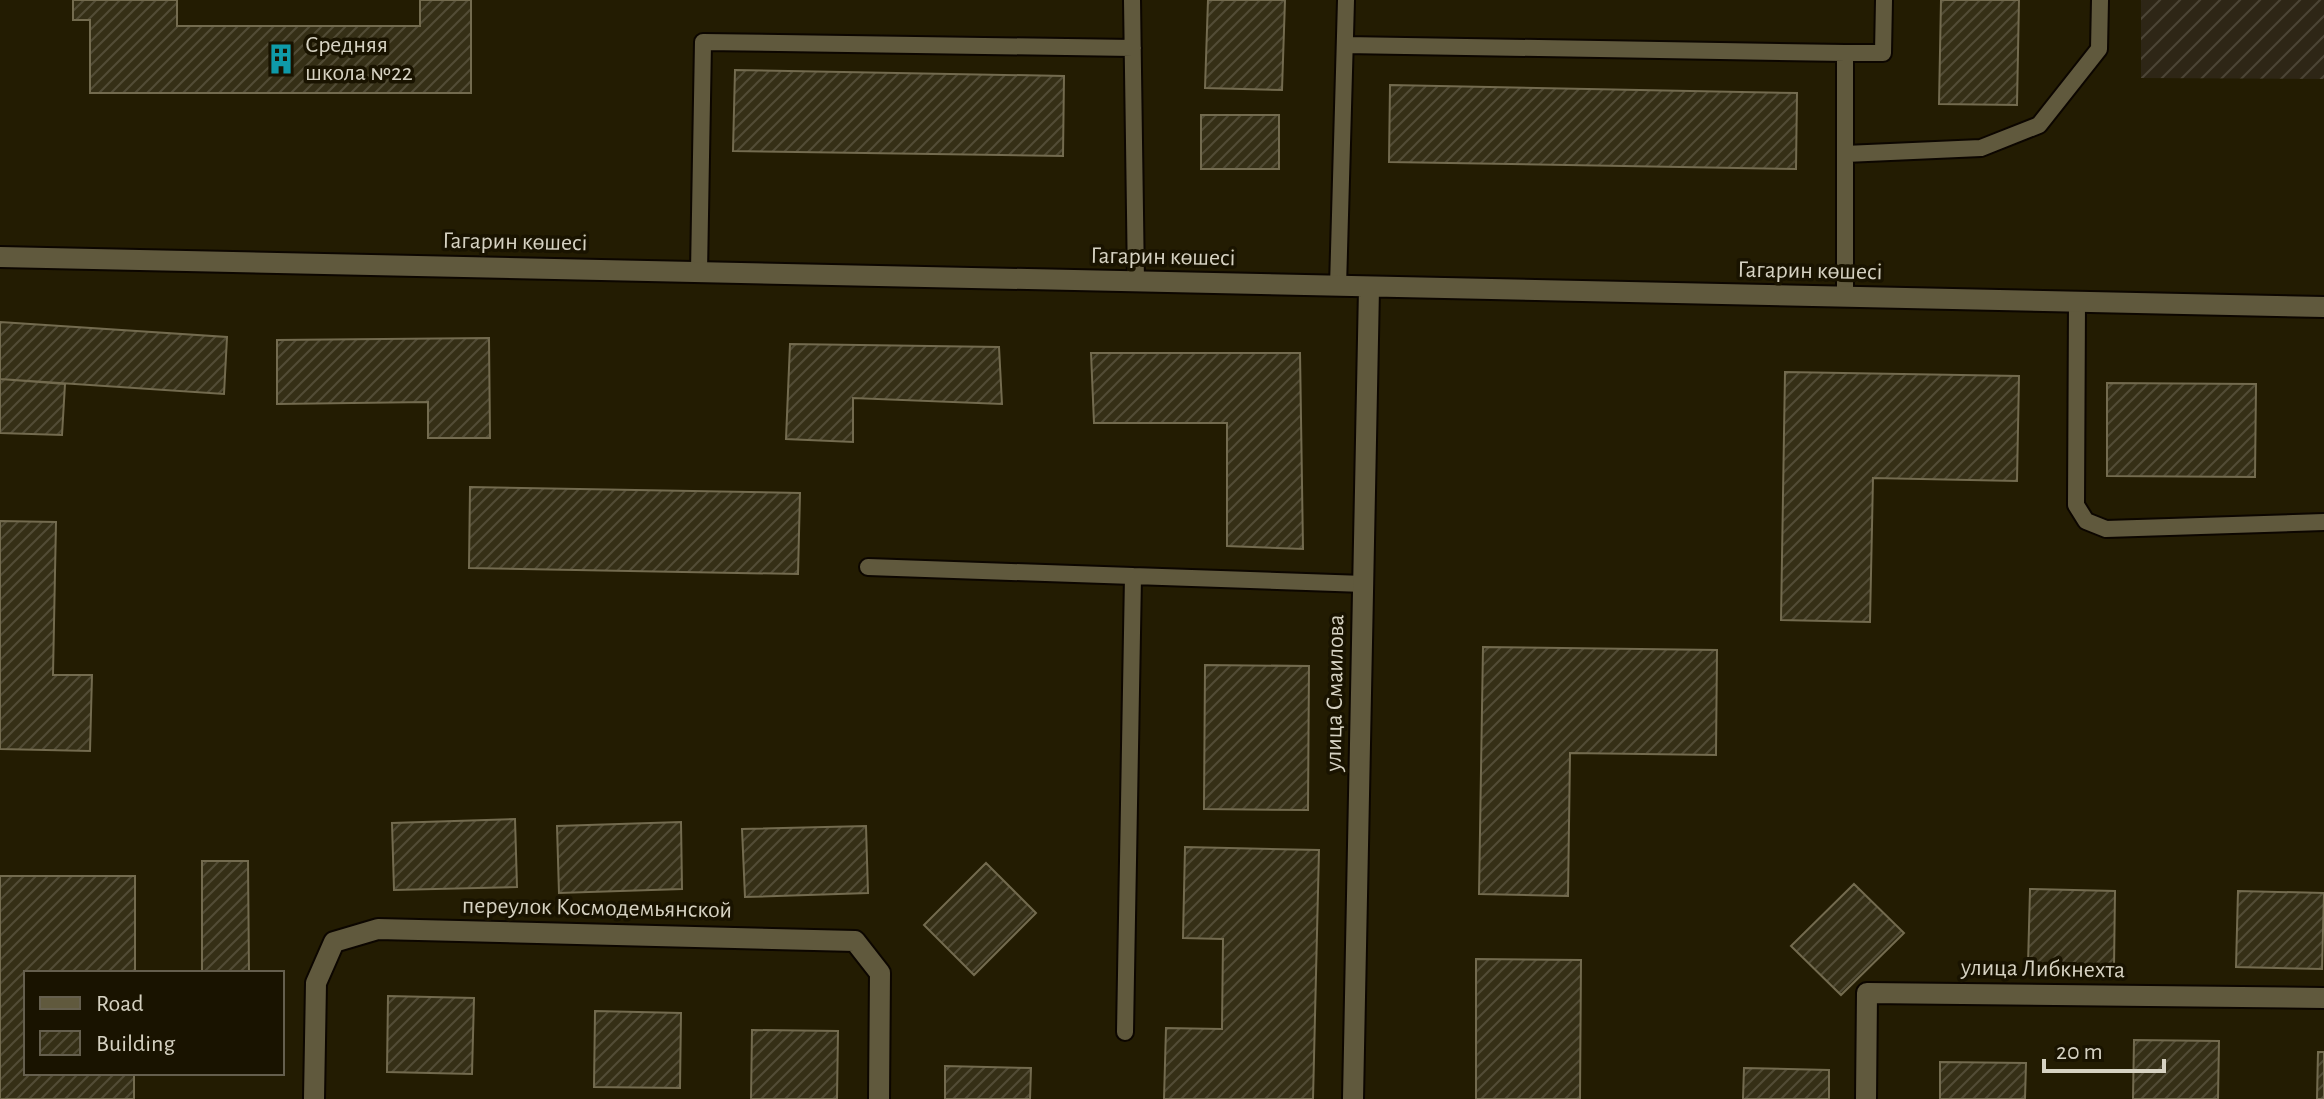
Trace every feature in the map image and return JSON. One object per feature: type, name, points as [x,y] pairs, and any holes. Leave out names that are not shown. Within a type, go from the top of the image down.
[{"type":"street","name":"Гагарин көшесі","points":[[0,257],[2324,307]]},
{"type":"street","name":"улица Смаилова","points":[[1353,1099],[1369,288]]},
{"type":"street","name":"переулок Космодемьянской","points":[[314,1099],[316,983],[334,942],[378,929],[855,941],[880,973],[879,1099]]},
{"type":"street","name":"улица Либкнехта","points":[[1866,1099],[1867,993],[2324,998]]},
{"type":"lane","points":[[1132,0],[1136,283]]},
{"type":"lane","points":[[1338,287],[1346,0]]},
{"type":"lane","points":[[1345,45],[1883,53],[1884,0]]},
{"type":"lane","points":[[1845,154],[1981,148],[2039,125],[2099,49],[2100,0]]},
{"type":"lane","points":[[699,272],[703,42],[1133,48]]},
{"type":"lane","points":[[1845,53],[1845,297]]},
{"type":"lane","points":[[2077,302],[2076,505],[2086,521],[2106,529],[2324,522]]},
{"type":"lane","points":[[868,567],[1364,584]]},
{"type":"lane","points":[[1125,1032],[1133,576]]},
{"type":"shaded area","points":[[2141,0],[2324,0],[2324,79],[2141,78]]},
{"type":"building","name":"Средняя школа №22","points":[[73,0],[177,0],[177,26],[420,26],[420,0],[471,0],[471,93],[90,93],[90,20],[73,20]]},
{"type":"building","points":[[1208,0],[1285,0],[1282,90],[1205,88]]},
{"type":"building","points":[[1941,0],[2019,0],[2017,105],[1939,104]]},
{"type":"building","points":[[735,70],[1064,76],[1063,156],[733,151]]},
{"type":"building","points":[[1390,85],[1797,93],[1796,169],[1389,162]]},
{"type":"building","points":[[1201,115],[1279,115],[1279,169],[1201,169]]},
{"type":"building","points":[[0,322],[227,337],[224,394],[0,379]]},
{"type":"building","points":[[489,338],[490,438],[428,438],[428,402],[277,404],[277,340]]},
{"type":"building","points":[[790,344],[999,347],[1002,404],[853,398],[853,442],[786,439]]},
{"type":"building","points":[[1091,353],[1300,353],[1303,549],[1227,546],[1227,423],[1094,423]]},
{"type":"building","points":[[1785,372],[2019,376],[2017,481],[1873,478],[1870,622],[1781,620]]},
{"type":"building","points":[[0,379],[65,384],[62,435],[0,433]]},
{"type":"building","points":[[2107,383],[2256,384],[2255,477],[2107,476]]},
{"type":"building","points":[[470,487],[800,493],[798,574],[469,568]]},
{"type":"building","points":[[0,521],[56,522],[53,675],[92,675],[90,751],[0,749]]},
{"type":"building","points":[[1483,647],[1717,650],[1716,755],[1570,753],[1568,896],[1479,894]]},
{"type":"building","points":[[1205,665],[1309,666],[1308,810],[1204,809]]},
{"type":"building","points":[[515,819],[517,887],[394,890],[392,823]]},
{"type":"building","points":[[681,822],[682,889],[559,893],[557,826]]},
{"type":"building","points":[[866,826],[868,893],[745,897],[742,829]]},
{"type":"building","points":[[1185,847],[1319,850],[1313,1099],[1164,1099],[1166,1028],[1222,1029],[1223,939],[1183,938]]},
{"type":"building","points":[[202,861],[248,861],[249,971],[202,971]]},
{"type":"building","points":[[986,863],[1036,913],[974,975],[924,925]]},
{"type":"building","points":[[0,876],[135,876],[135,971],[24,971],[24,1075],[134,1075],[134,1099],[0,1099]]},
{"type":"building","points":[[1854,884],[1904,933],[1841,995],[1791,946]]},
{"type":"building","points":[[2030,889],[2115,891],[2114,967],[2028,965]]},
{"type":"building","points":[[2238,891],[2324,893],[2322,969],[2236,967]]},
{"type":"building","points":[[1476,959],[1581,960],[1580,1099],[1476,1099]]},
{"type":"building","points":[[388,996],[474,998],[472,1074],[387,1072]]},
{"type":"building","points":[[595,1011],[681,1013],[680,1088],[594,1087]]},
{"type":"building","points":[[752,1030],[838,1031],[837,1099],[751,1099]]},
{"type":"building","points":[[2134,1040],[2219,1041],[2218,1099],[2133,1099]]},
{"type":"building","points":[[2318,1052],[2324,1052],[2324,1099],[2317,1099]]},
{"type":"building","points":[[1940,1062],[2026,1063],[2025,1099],[1940,1099]]},
{"type":"building","points":[[945,1066],[1031,1068],[1030,1099],[945,1099]]},
{"type":"building","points":[[1744,1068],[1829,1070],[1829,1099],[1743,1099]]},
{"type":"place","name":"Средняя школа №22","points":[[281,59]]}]
